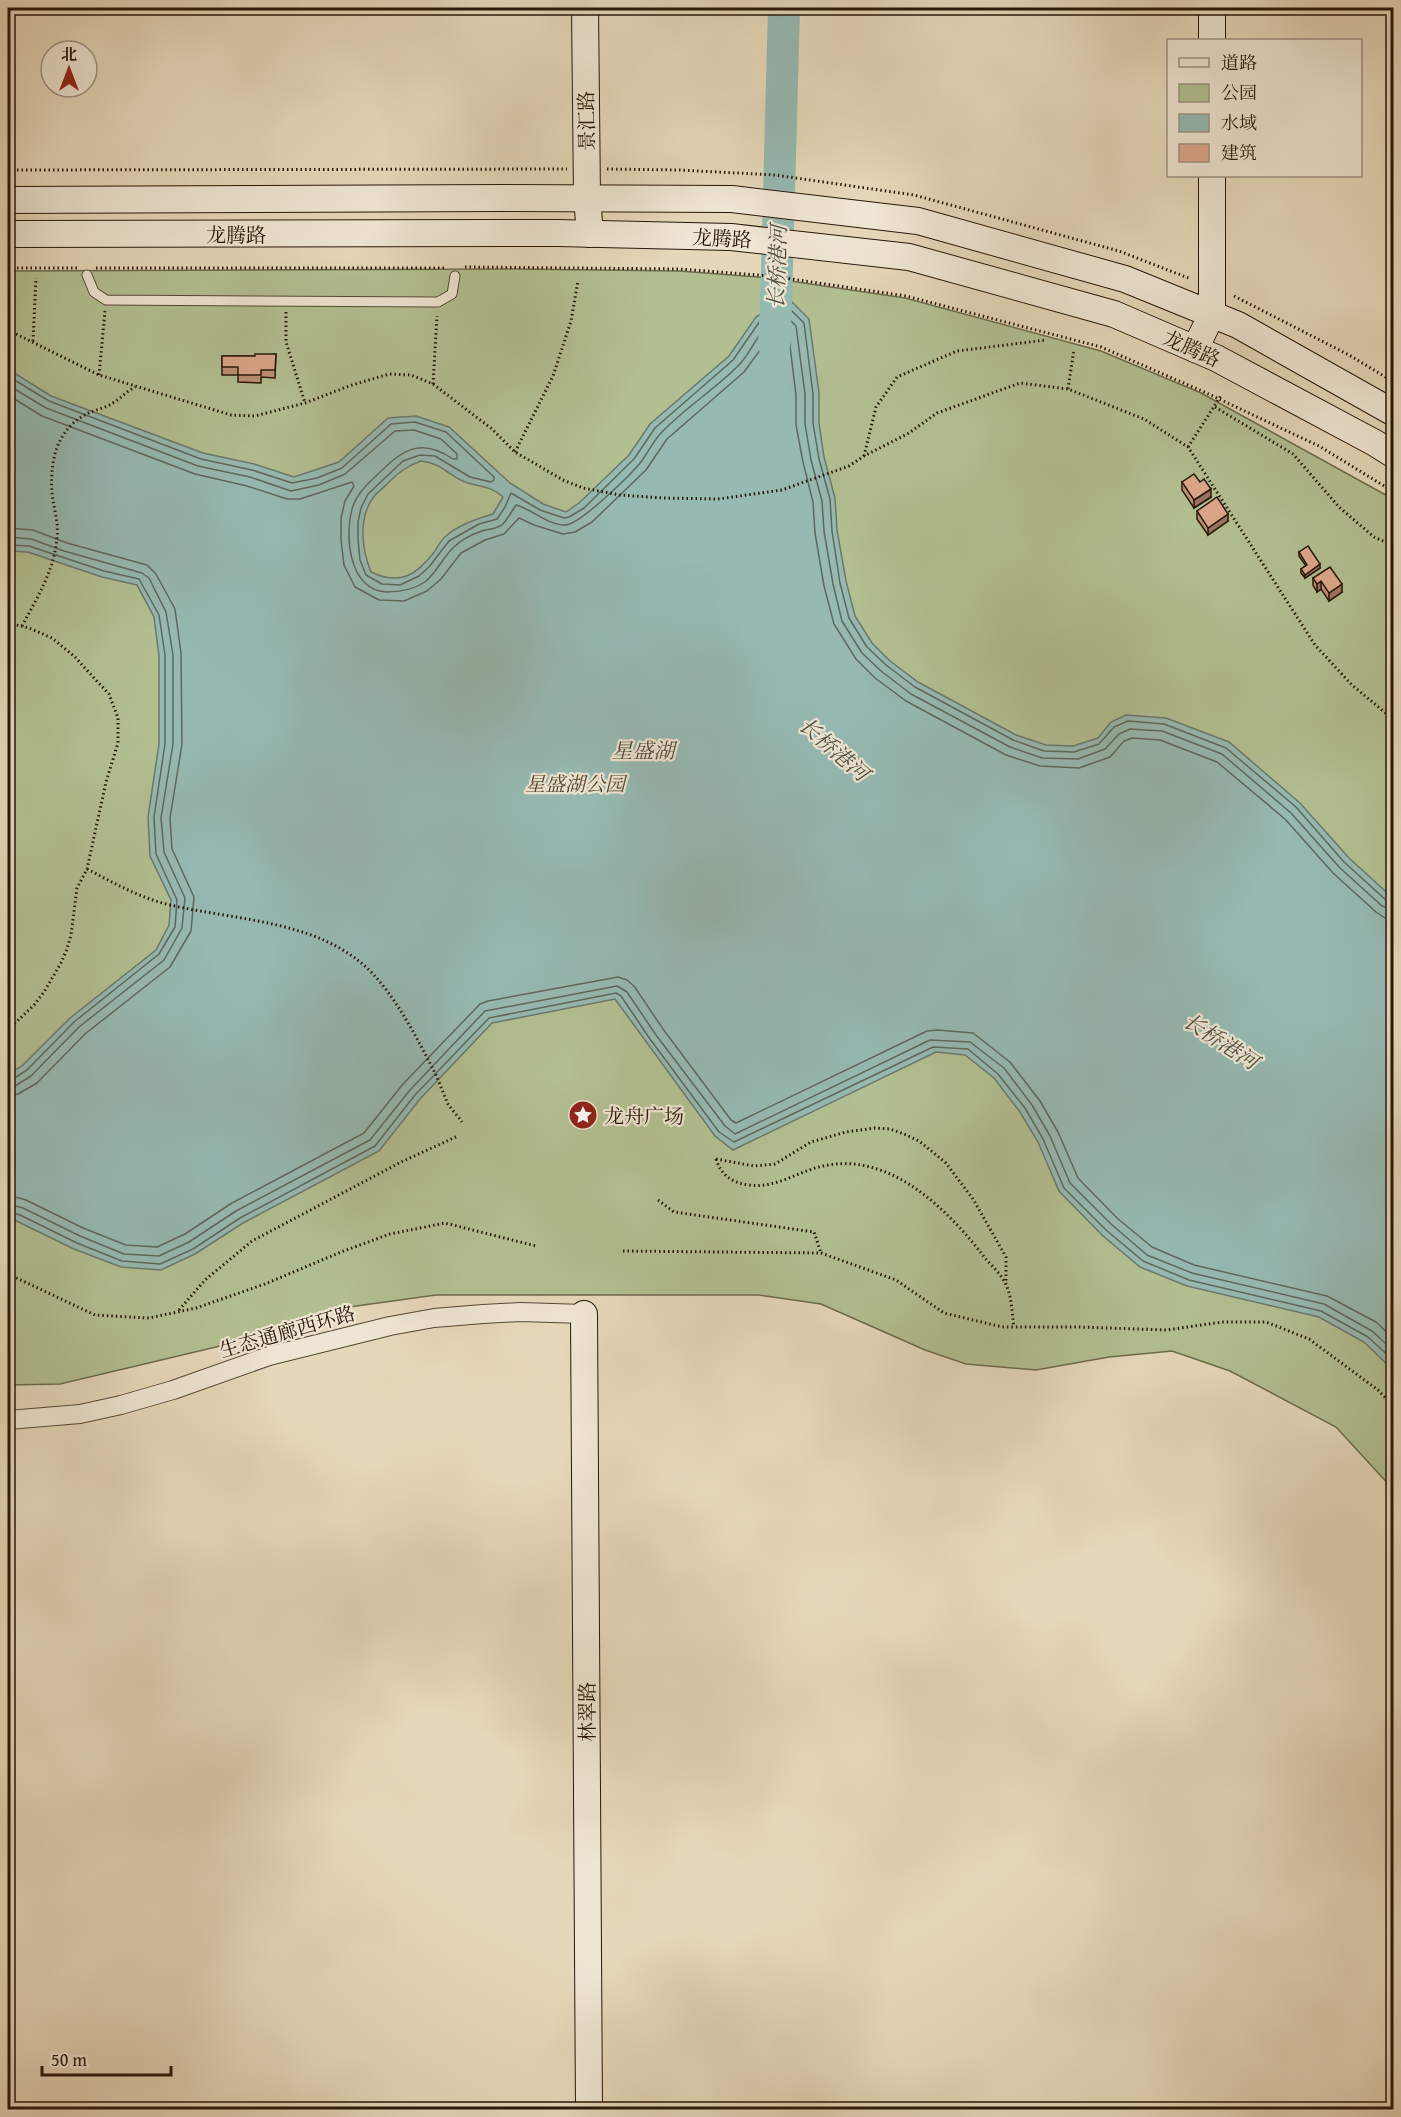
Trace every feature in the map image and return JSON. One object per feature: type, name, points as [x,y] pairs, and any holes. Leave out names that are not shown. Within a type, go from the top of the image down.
[{"type":"main road","name":"景汇路","points":[[585,8],[587,198],[590,234]]},
{"type":"main road","points":[[1212,8],[1212,39]]},
{"type":"main road","points":[[1195,349],[1212,314],[1212,177]]},
{"type":"main road","name":"龙腾路","points":[[8,200],[732,199],[918,221],[1125,279],[1212,314],[1238,325],[1394,413]]},
{"type":"main road","name":"龙腾路","points":[[8,234],[590,234],[731,237],[909,257],[1113,314],[1238,369],[1394,455]]},
{"type":"main road","name":"林翠路","points":[[584,1314],[589,2109]]},
{"type":"street","name":"生态通廊西环路","points":[[8,1420],[80,1414],[121,1405],[173,1390],[269,1356],[390,1326],[434,1318],[483,1314],[520,1312],[584,1314]]},
{"type":"lane","points":[[89,272],[94,292],[106,300],[438,302],[452,294],[455,276]]},
{"type":"path","points":[[8,268],[78,268]]},
{"type":"path","points":[[89,272],[680,269],[771,276],[906,296],[1101,347],[1319,446],[1394,492]]},
{"type":"path","points":[[33,341],[36,278]]},
{"type":"path","points":[[515,452],[553,376],[571,321],[578,281]]},
{"type":"path","points":[[99,375],[106,300]]},
{"type":"path","points":[[286,301],[286,342],[305,403]]},
{"type":"path","points":[[433,384],[438,302]]},
{"type":"path","points":[[8,330],[99,375],[231,415],[255,416],[305,403],[389,374],[411,375],[433,384],[492,429],[515,452],[563,480],[583,488],[620,495],[718,500],[782,490],[849,466],[909,433],[937,413],[1020,383],[1068,389],[1144,419],[1188,447],[1315,645],[1352,685],[1394,720]]},
{"type":"path","points":[[864,456],[876,407],[897,377],[957,351],[1046,340]]},
{"type":"path","points":[[1068,389],[1074,349]]},
{"type":"path","points":[[22,626],[40,592],[56,553],[58,533],[51,474],[54,452],[67,430],[83,416],[112,404],[135,387]]},
{"type":"path","points":[[1188,447],[1222,394]]},
{"type":"path","points":[[1215,407],[1293,454],[1339,507],[1374,537],[1394,546]]},
{"type":"path","points":[[8,623],[52,638],[75,657],[109,694],[118,718],[118,743],[106,782],[87,869],[77,888],[71,935],[61,963],[34,1005],[8,1030]]},
{"type":"path","points":[[1394,727],[1394,745]]},
{"type":"path","points":[[87,869],[124,889],[145,897],[171,905],[243,918],[290,930],[328,942],[350,954],[375,976],[391,997],[425,1055],[449,1105],[462,1122]]},
{"type":"path","points":[[1006,1284],[978,1248],[945,1212],[907,1182],[867,1167],[847,1164],[827,1165],[788,1179],[749,1185],[736,1183],[727,1176],[720,1170],[716,1159],[754,1166],[776,1164],[812,1142],[846,1132],[875,1128],[890,1129],[919,1141],[946,1163],[973,1199],[1006,1257],[1006,1284],[1014,1327]]},
{"type":"path","points":[[178,1311],[205,1280],[252,1241],[401,1162],[458,1136]]},
{"type":"path","points":[[658,1200],[674,1212],[814,1232],[821,1253]]},
{"type":"path","points":[[8,1274],[95,1315],[149,1318],[196,1308],[265,1284],[390,1234],[445,1223],[536,1246]]},
{"type":"path","points":[[623,1251],[821,1253],[896,1280],[944,1313],[1002,1327],[1167,1330],[1221,1322],[1266,1322],[1309,1338],[1378,1390],[1394,1407]]},
{"type":"green space","name":"星盛湖公园","points":[[514,269],[679,271],[770,278],[905,298],[1101,351],[1201,393],[1393,499],[1393,1489],[1336,1427],[1230,1371],[1172,1351],[1109,1357],[1036,1370],[966,1364],[925,1350],[821,1304],[759,1295],[436,1295],[349,1307],[216,1347],[60,1384],[8,1385],[8,271]]},
{"type":"water","name":"星盛湖","points":[[792,302],[809,319],[819,393],[819,423],[824,457],[835,498],[837,530],[846,581],[855,616],[872,643],[890,661],[918,682],[1016,735],[1046,745],[1073,746],[1098,738],[1111,722],[1126,715],[1166,718],[1229,742],[1300,803],[1349,858],[1393,898],[1393,1370],[1364,1342],[1319,1317],[1187,1286],[1140,1267],[1102,1235],[1059,1191],[1038,1142],[1020,1112],[994,1078],[965,1055],[936,1052],[733,1150],[715,1136],[615,999],[492,1023],[420,1099],[379,1151],[243,1223],[195,1254],[161,1270],[121,1267],[74,1249],[8,1217],[8,1075],[23,1065],[70,1018],[156,950],[169,925],[171,900],[150,856],[148,817],[159,744],[159,656],[154,617],[137,585],[102,577],[28,552],[8,551],[8,369],[51,396],[203,453],[254,464],[294,477],[339,462],[388,418],[416,416],[449,427],[510,483],[543,504],[566,512],[579,503],[629,455],[650,424],[729,356],[756,317],[776,304]],"holes":[[[421,461],[429,462],[461,480],[491,489],[503,497],[493,514],[451,532],[428,559],[407,576],[391,578],[371,572],[365,554],[363,534],[368,506],[376,494],[402,471]]]},
{"type":"building","points":[[255,354],[276,354],[275,370],[261,370],[261,375],[238,375],[238,367],[222,367],[222,356],[255,356]]},
{"type":"building","points":[[1194,474],[1200,482],[1204,479],[1211,489],[1194,500],[1182,482]]},
{"type":"building","points":[[1217,497],[1228,514],[1208,528],[1197,511]]},
{"type":"building","points":[[1308,546],[1320,564],[1305,575],[1301,569],[1307,565],[1299,552]]},
{"type":"building","points":[[1330,567],[1342,584],[1329,593],[1321,581],[1317,584],[1313,578]]},
{"type":"waterway","name":"长桥港河","points":[[774,345],[784,8]]},
{"type":"place","name":"龙舟广场","points":[[583,1115]]}]
